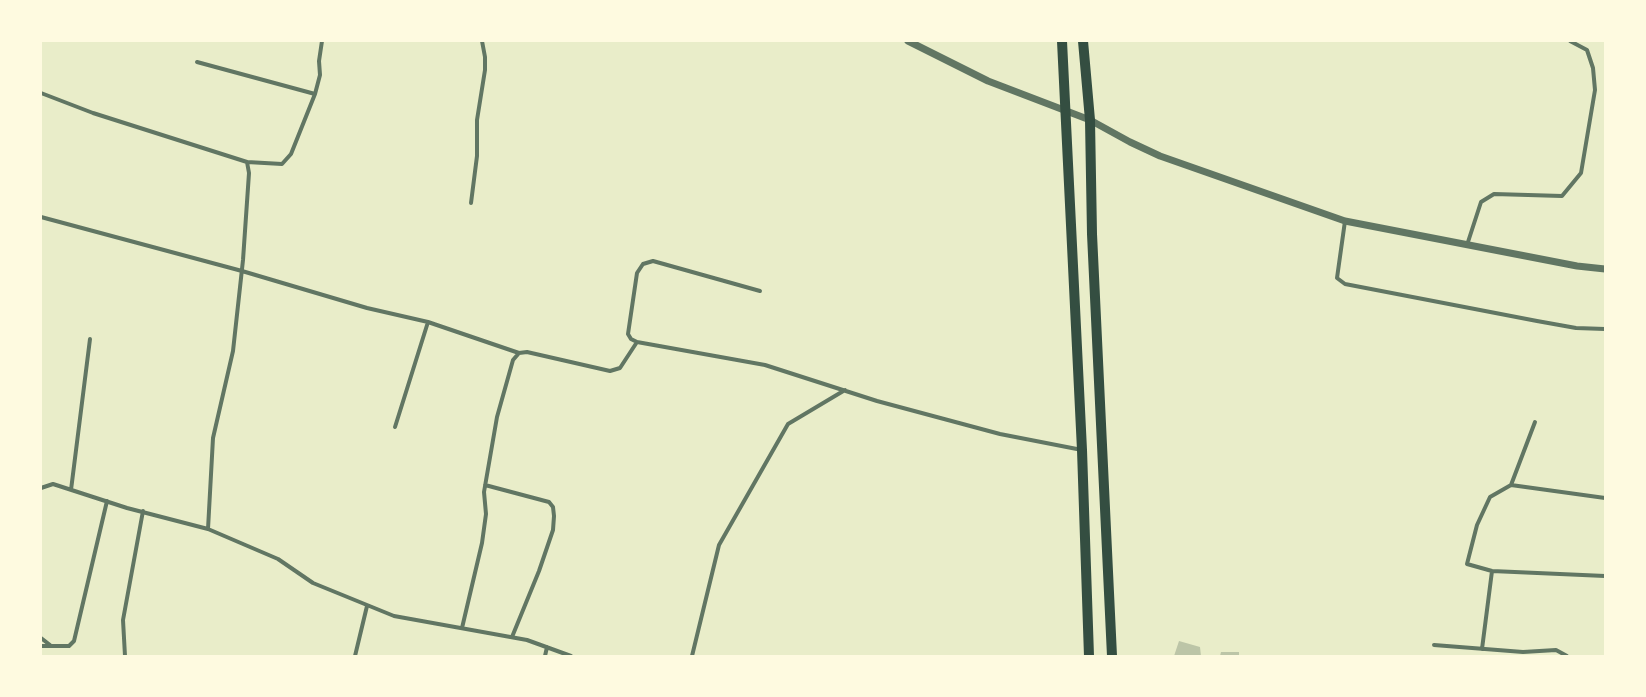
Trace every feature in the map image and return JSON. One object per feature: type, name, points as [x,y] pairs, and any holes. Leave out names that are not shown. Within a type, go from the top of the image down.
[{"type":"main road","points":[[1062,41],[1082,450],[1089,656]]},
{"type":"main road","points":[[1083,41],[1090,120],[1092,234],[1112,656]]},
{"type":"street","points":[[41,93],[93,113],[247,162],[282,164],[291,154],[315,94],[320,75],[319,61],[322,41]]},
{"type":"street","points":[[471,203],[477,156],[477,120],[485,70],[485,57],[482,41]]},
{"type":"street","points":[[908,41],[988,81],[1090,120],[1130,142],[1160,156],[1345,221],[1577,266],[1605,269]]},
{"type":"street","points":[[1467,245],[1481,202],[1494,194],[1562,196],[1581,174],[1595,90],[1593,68],[1587,50],[1570,41]]},
{"type":"street","points":[[197,62],[315,94]]},
{"type":"street","points":[[208,529],[213,438],[233,351],[242,271],[249,173],[247,162]]},
{"type":"street","points":[[41,217],[242,271],[367,308],[428,322],[519,353],[528,352],[610,371],[620,368],[637,342]]},
{"type":"street","points":[[1345,221],[1337,278],[1345,284],[1545,323],[1576,328],[1605,329]]},
{"type":"street","points":[[760,291],[653,261],[643,264],[637,273],[628,334],[631,339],[637,342],[765,365],[876,401],[1000,434],[1082,450]]},
{"type":"street","points":[[396,427],[428,322]]},
{"type":"street","points":[[71,490],[90,339]]},
{"type":"street","points":[[462,628],[482,543],[486,514],[484,492],[497,417],[513,360],[519,353]]},
{"type":"street","points":[[692,656],[719,545],[788,424],[845,390]]},
{"type":"street","points":[[1511,485],[1535,422]]},
{"type":"street","points":[[41,488],[53,484],[107,501],[208,529],[278,559],[313,583],[394,616],[512,637],[547,647],[571,656]]},
{"type":"street","points":[[485,485],[549,502],[553,507],[553,530],[540,571],[512,637]]},
{"type":"street","points":[[1605,498],[1511,485],[1490,497],[1477,524],[1467,564],[1492,571],[1605,576]]},
{"type":"street","points":[[41,646],[69,646],[74,641],[107,501]]},
{"type":"street","points":[[124,656],[123,620],[143,511]]},
{"type":"street","points":[[1482,649],[1492,571]]},
{"type":"street","points":[[355,656],[367,606]]},
{"type":"street","points":[[41,638],[51,645]]},
{"type":"street","points":[[1434,645],[1523,652],[1556,650],[1567,656]]},
{"type":"street","points":[[545,656],[547,647]]},
{"type":"building","points":[[1179,641],[1200,647],[1201,656],[1174,656]]},
{"type":"building","points":[[1221,652],[1239,652],[1239,656],[1220,656]]}]
